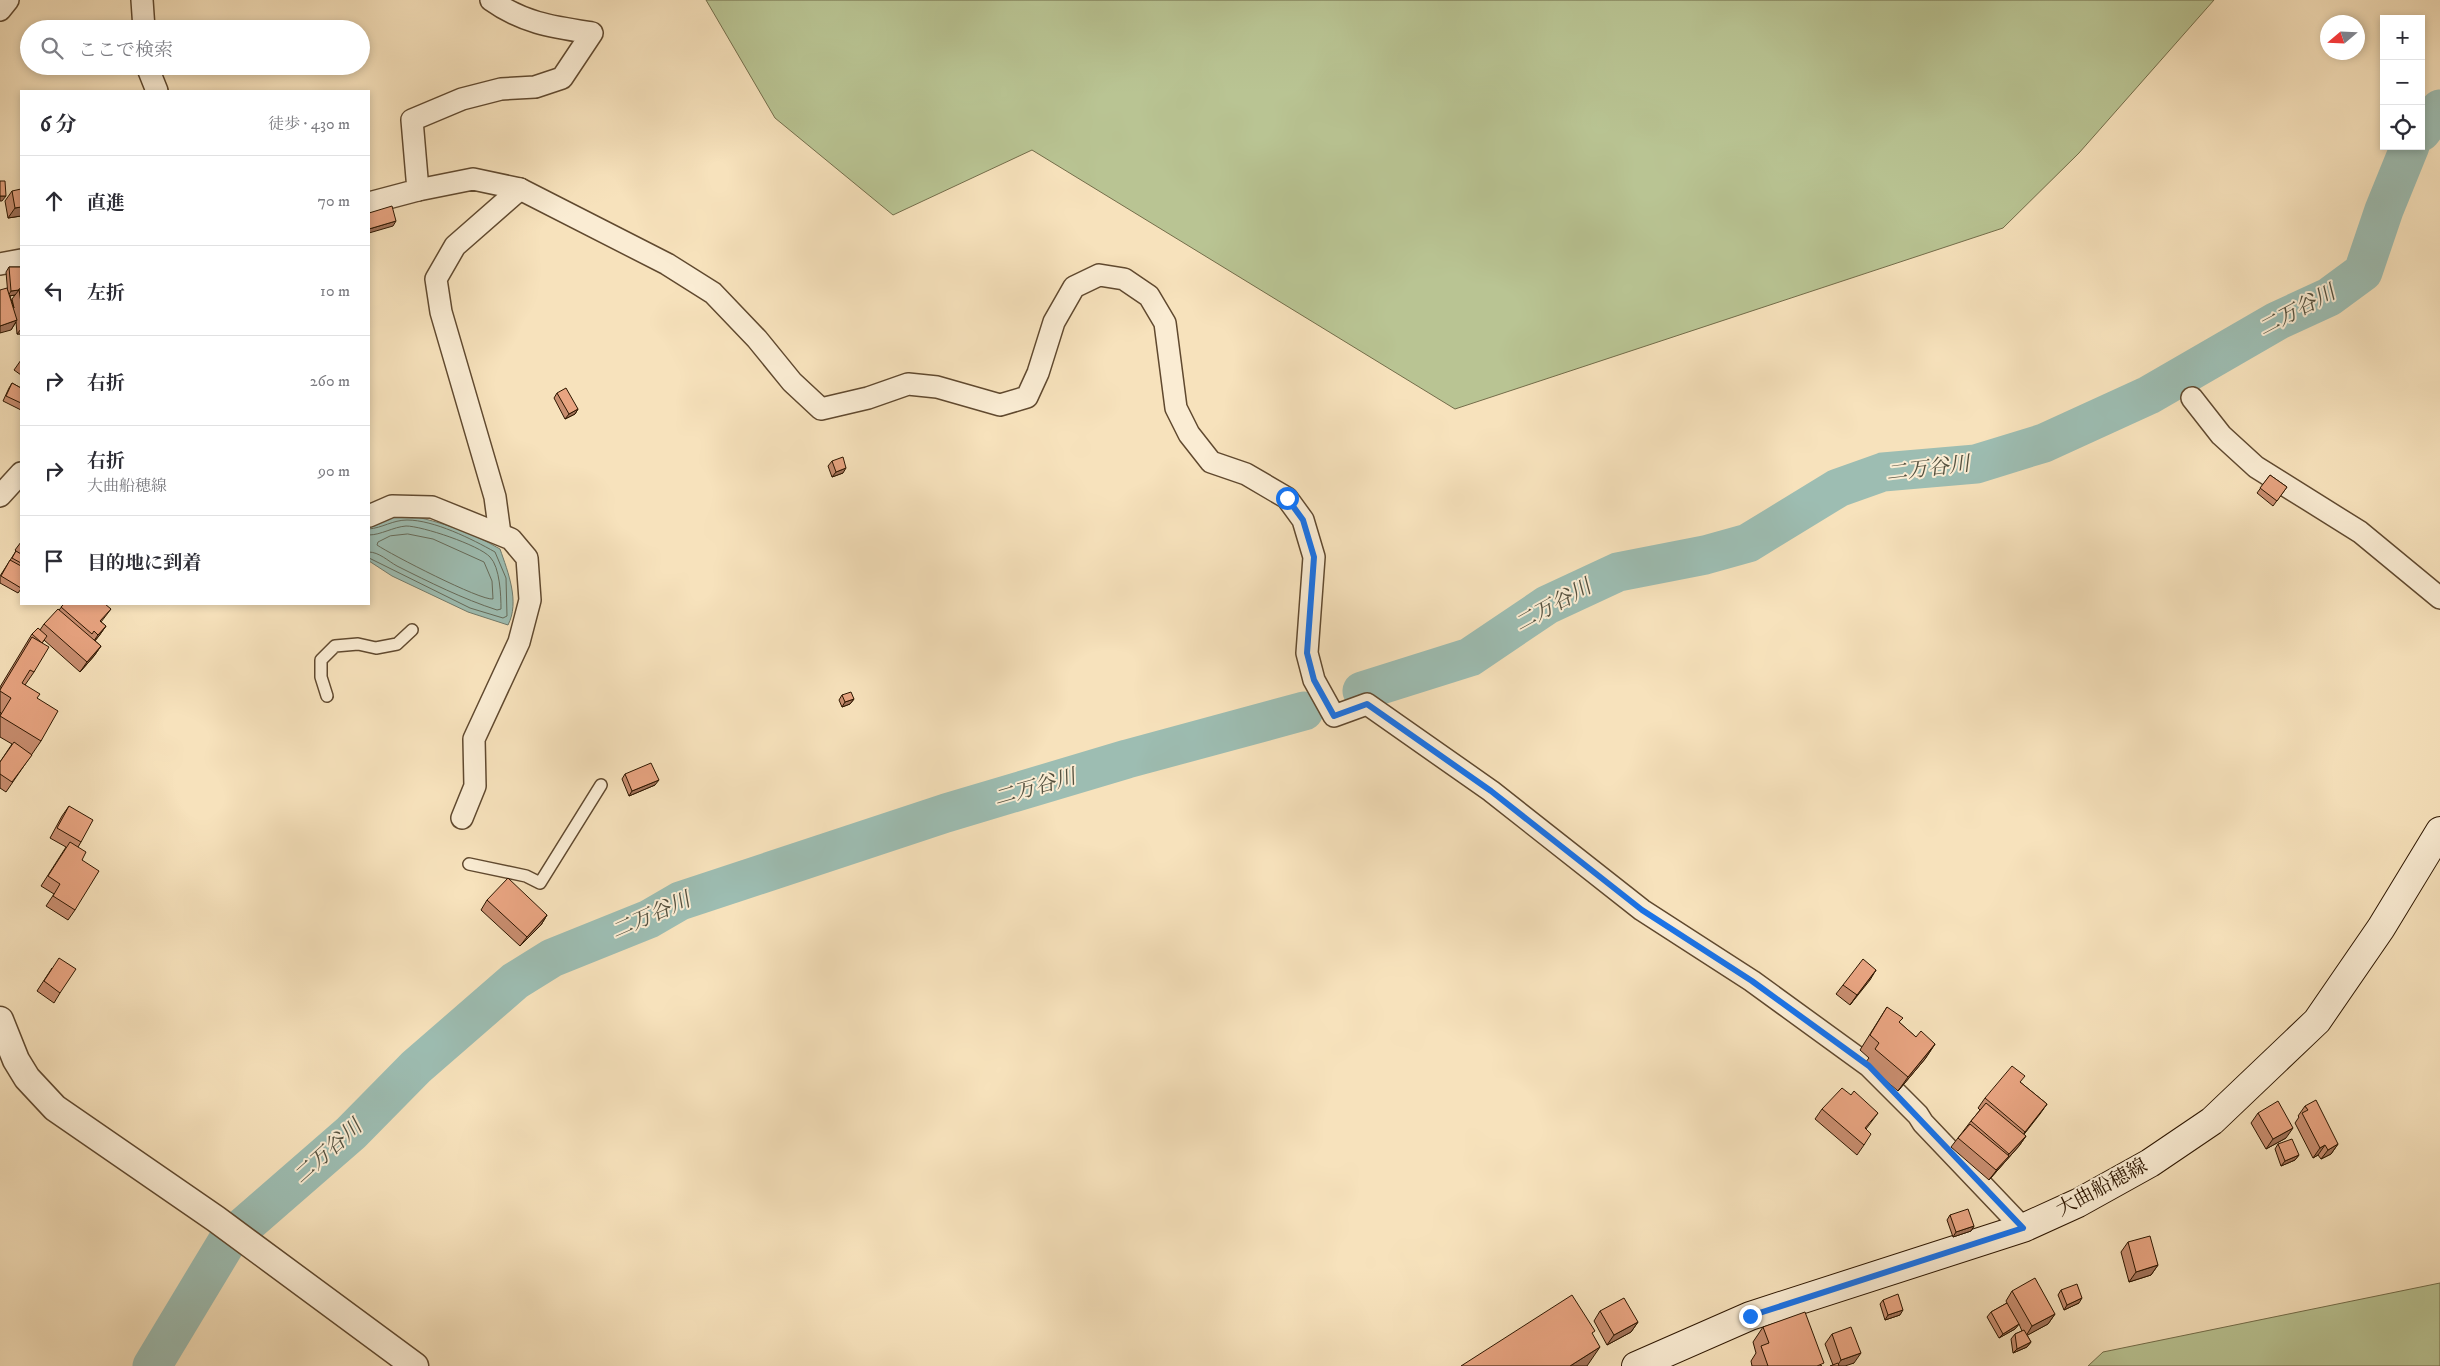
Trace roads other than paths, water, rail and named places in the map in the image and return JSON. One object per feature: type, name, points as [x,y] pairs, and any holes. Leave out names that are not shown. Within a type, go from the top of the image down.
[{"type":"main road","name":"大曲船穂線","points":[[1640,1365],[1750,1316],[2023,1228],[2078,1203],[2150,1163],[2212,1121],[2317,1021],[2382,928],[2440,831]]},
{"type":"street","points":[[0,10],[8,0]]},
{"type":"street","points":[[142,0],[143,20]]},
{"type":"street","points":[[418,190],[412,120],[462,99],[501,89],[535,88],[562,78],[592,33],[538,24],[509,13],[491,0]]},
{"type":"street","points":[[151,75],[157,90]]},
{"type":"street","points":[[370,203],[418,190],[473,179],[520,189],[667,264],[714,293],[757,339],[792,382],[821,409],[868,398],[908,384],[937,387],[1000,405],[1027,397],[1038,372],[1054,322],[1074,286],[1100,275],[1124,280],[1149,296],[1165,323],[1176,408],[1189,434],[1210,462],[1246,474],[1287,498],[1303,520],[1314,557],[1307,653],[1314,680],[1334,716],[1367,704],[1491,791],[1642,910],[1752,981],[1869,1066],[2023,1228]]},
{"type":"street","points":[[500,534],[495,497],[441,312],[436,279],[455,246],[520,189]]},
{"type":"street","points":[[0,264],[20,260]]},
{"type":"street","points":[[2192,398],[2222,435],[2256,467],[2360,532],[2440,598]]},
{"type":"street","points":[[0,496],[20,475]]},
{"type":"street","points":[[370,516],[392,506],[432,508],[511,539],[528,558],[530,600],[519,642],[474,739],[475,786],[462,818]]},
{"type":"street","points":[[0,1020],[16,1060],[27,1078],[55,1108],[216,1220],[415,1366]]},
{"type":"lane","points":[[327,696],[321,677],[321,660],[335,646],[358,644],[376,648],[397,644],[412,630]]},
{"type":"lane","points":[[469,864],[526,876],[540,882],[601,785]]},
{"type":"water","points":[[408,515],[432,521],[456,528],[500,549],[512,587],[513,607],[508,625],[468,612],[392,576],[370,562],[370,525],[385,518]]},
{"type":"waterway","name":"二万谷川","points":[[2425,127],[2440,109]]},
{"type":"waterway","name":"二万谷川","points":[[1362,691],[1470,657],[1547,605],[1618,572],[1705,555],[1748,543],[1838,488],[1883,472],[1976,464],[2044,443],[2149,395],[2277,321],[2329,297],[2363,272],[2384,210],[2408,150]]},
{"type":"waterway","name":"二万谷川","points":[[152,1366],[228,1240],[351,1133],[416,1067],[515,981],[552,958],[649,919],[680,901],[946,813],[1127,759],[1304,711]]}]
